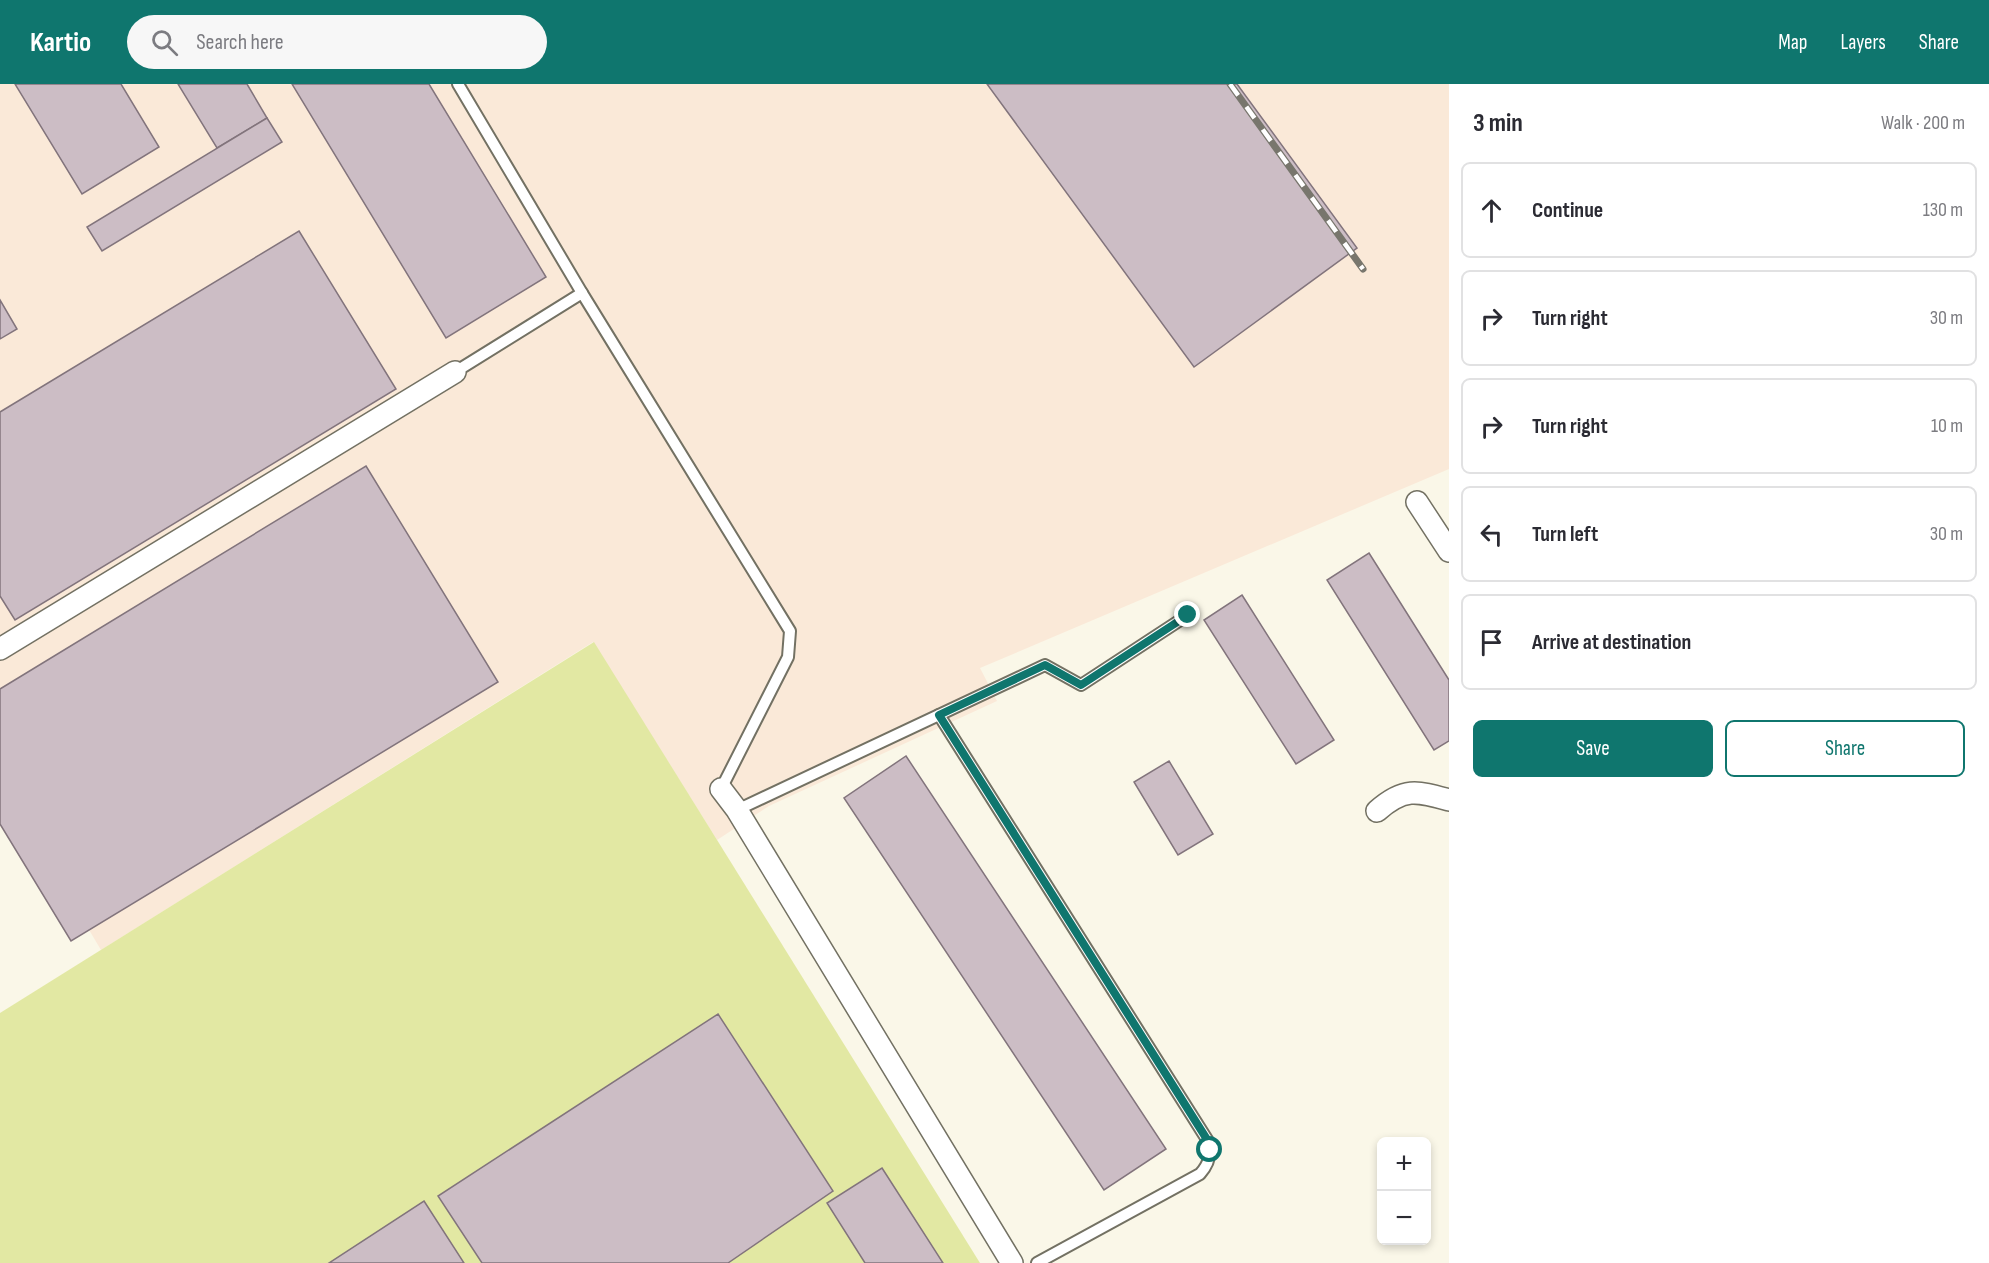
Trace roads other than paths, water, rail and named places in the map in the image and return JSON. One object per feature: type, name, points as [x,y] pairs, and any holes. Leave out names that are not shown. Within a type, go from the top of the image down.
[{"type":"street","points":[[0,649],[455,372]]},
{"type":"street","points":[[1417,502],[1449,551]]},
{"type":"street","points":[[721,789],[737,810],[1012,1263]]},
{"type":"street","points":[[1377,811],[1388,801],[1403,794],[1433,794],[1449,800]]},
{"type":"lane","points":[[458,84],[582,293],[790,631],[788,657],[721,789]]},
{"type":"lane","points":[[455,372],[582,293]]},
{"type":"lane","points":[[737,810],[1045,665],[1081,685],[1188,615]]},
{"type":"lane","points":[[939,715],[1208,1141],[1210,1150],[1206,1167],[1200,1174],[1037,1263]]},
{"type":"railway","points":[[1230,84],[1363,269]]}]
